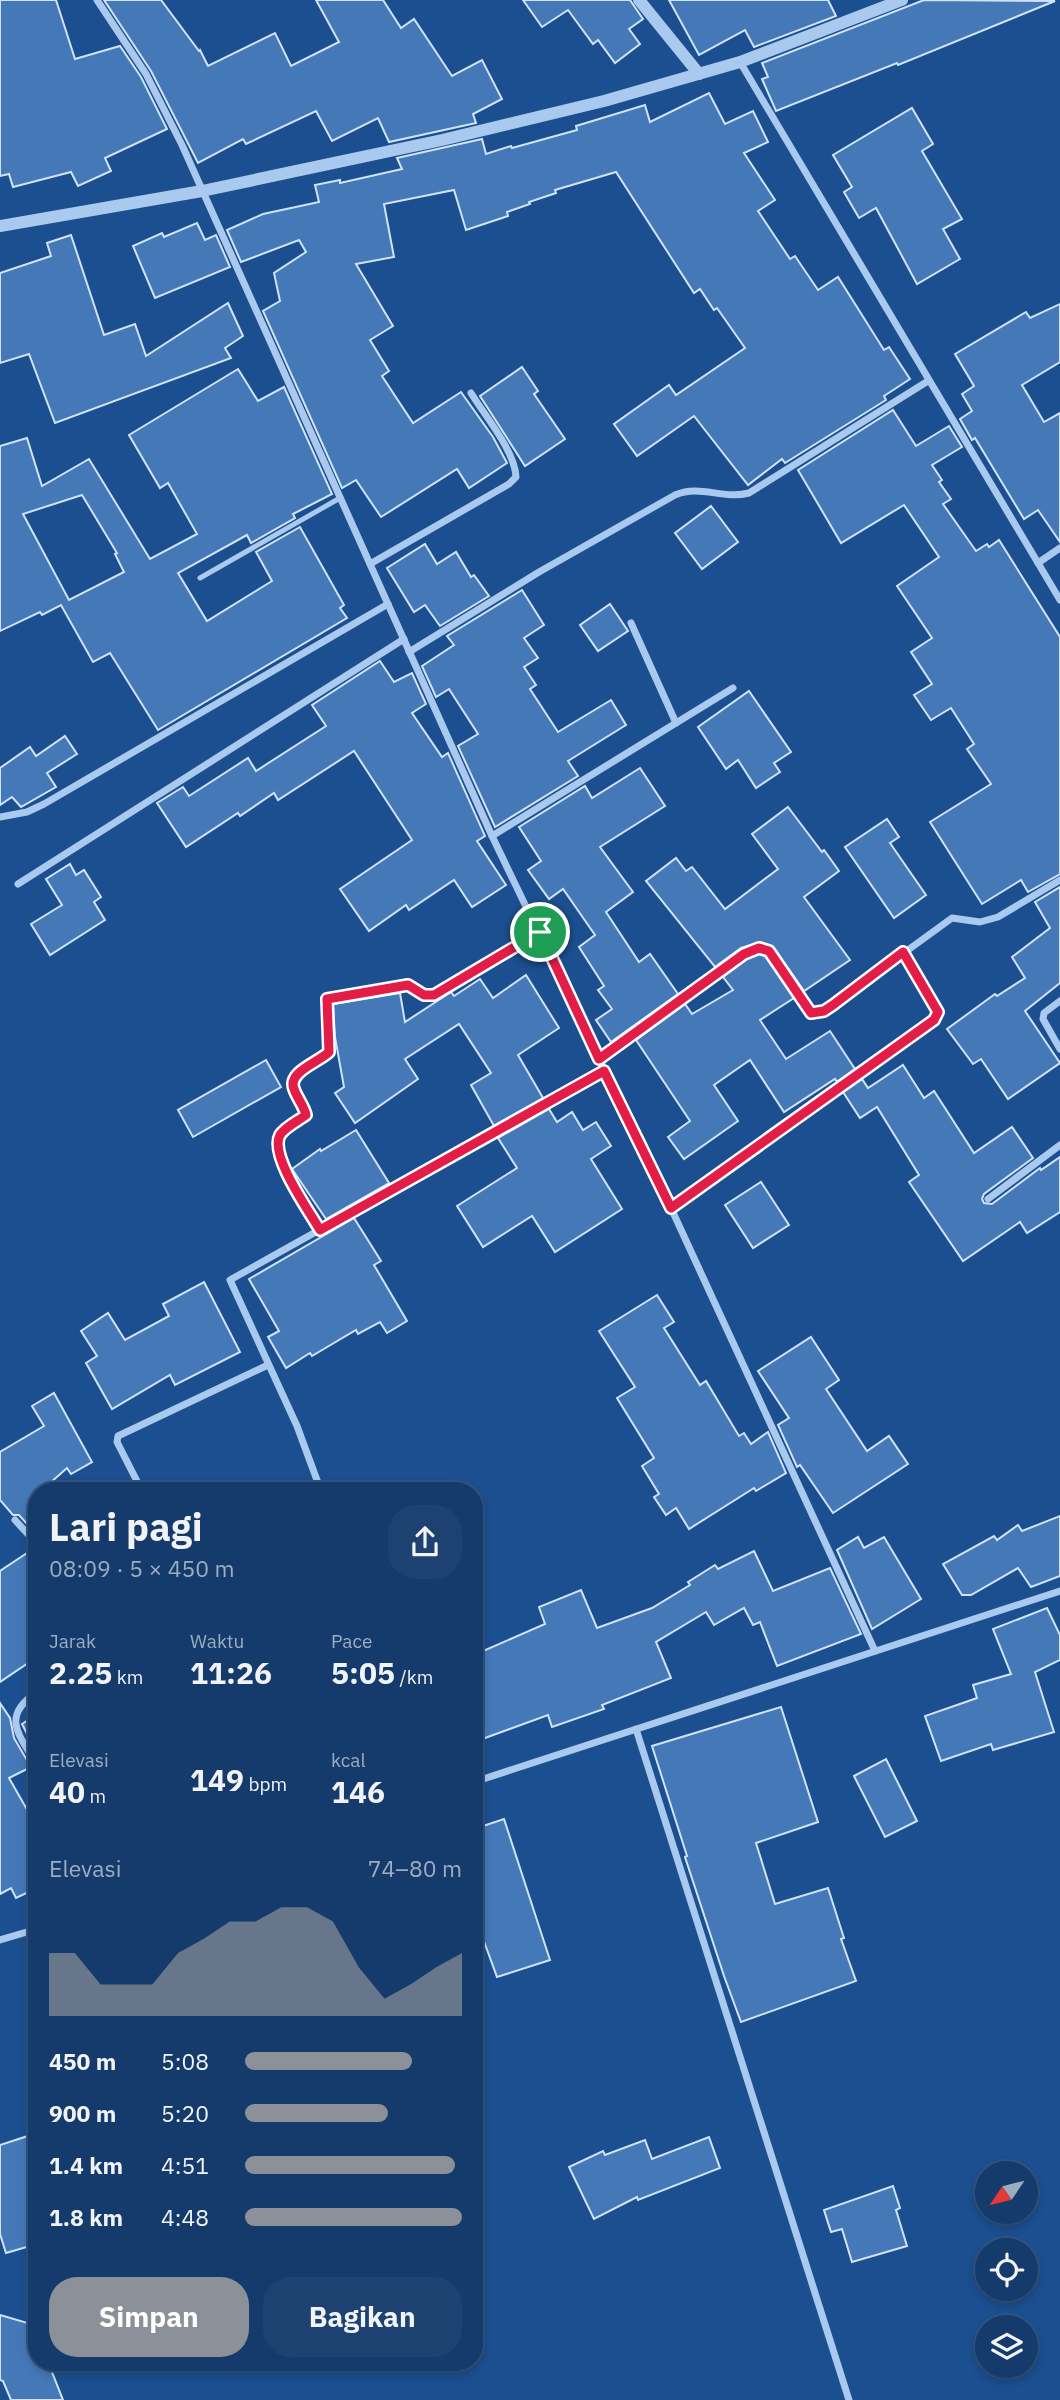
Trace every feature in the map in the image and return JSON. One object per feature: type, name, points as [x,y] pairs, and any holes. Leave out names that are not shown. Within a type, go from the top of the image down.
[{"type":"street","points":[[97,0],[146,74],[182,145],[492,836],[671,1208],[875,1651]]},
{"type":"street","points":[[639,0],[699,74]]},
{"type":"street","points":[[0,226],[202,191],[456,137],[604,102],[740,62],[902,0]]},
{"type":"street","points":[[740,62],[1060,600]]},
{"type":"street","points":[[409,652],[539,572],[675,495],[695,490],[734,496],[750,493],[928,381]]},
{"type":"street","points":[[370,565],[509,484],[516,477],[515,466],[509,454],[471,393]]},
{"type":"street","points":[[1038,564],[1060,548]]},
{"type":"street","points":[[0,817],[27,812],[44,804],[388,604]]},
{"type":"street","points":[[631,623],[676,723]]},
{"type":"street","points":[[18,884],[404,639]]},
{"type":"street","points":[[492,836],[733,688]]},
{"type":"street","points":[[599,1059],[744,954],[759,948],[769,951],[811,1013],[824,1011],[952,918],[980,922],[998,917],[1060,880]]},
{"type":"street","points":[[320,1230],[283,1166],[277,1146],[281,1133],[306,1115],[293,1087],[294,1079],[300,1071],[329,1052],[327,999],[408,985],[424,995],[434,995],[540,932]]},
{"type":"street","points":[[671,1208],[934,1020],[938,1012],[935,1003],[903,952]]},
{"type":"street","points":[[1060,1001],[1044,1013],[1043,1018],[1060,1049]]},
{"type":"street","points":[[318,1482],[298,1426],[230,1280],[604,1071]]},
{"type":"street","points":[[988,1199],[1060,1146]]},
{"type":"street","points":[[137,1482],[117,1442],[118,1436],[268,1365]]},
{"type":"street","points":[[15,1520],[28,1534]]},
{"type":"street","points":[[483,1779],[1060,1591]]},
{"type":"street","points":[[28,1699],[19,1706],[15,1721],[17,1731],[28,1750]]},
{"type":"street","points":[[636,1729],[849,2400]]},
{"type":"street","points":[[0,1940],[28,1931]]},
{"type":"lane","points":[[200,578],[340,498]]},
{"type":"building","points":[[0,0],[56,0],[75,59],[120,46],[141,77],[167,129],[105,158],[111,171],[78,186],[71,172],[13,187],[9,174],[0,176]]},
{"type":"building","points":[[104,0],[161,0],[200,50],[208,66],[275,33],[291,66],[339,42],[316,0],[383,0],[401,28],[414,19],[452,76],[482,60],[502,99],[473,114],[476,123],[389,142],[378,118],[332,141],[316,111],[246,144],[243,139],[198,163],[151,71]]},
{"type":"building","points":[[523,0],[630,0],[643,19],[629,29],[640,44],[615,63],[598,40],[593,44],[568,10],[542,27]]},
{"type":"building","points":[[669,0],[828,0],[836,16],[754,47],[745,30],[699,55]]},
{"type":"building","points":[[924,0],[1055,1],[776,111],[762,79],[768,77],[762,63]]},
{"type":"building","points":[[709,93],[725,124],[753,111],[768,142],[744,153],[775,200],[758,211],[790,259],[795,256],[818,290],[838,277],[884,350],[889,347],[910,379],[884,396],[886,400],[785,463],[782,459],[748,485],[694,416],[637,456],[614,424],[669,385],[676,395],[745,348],[700,289],[694,293],[616,172],[555,190],[556,193],[507,212],[508,216],[466,230],[454,190],[384,204],[394,257],[356,264],[393,326],[370,340],[389,371],[382,376],[413,423],[461,392],[493,437],[507,463],[469,488],[457,469],[381,517],[356,480],[342,488],[263,311],[280,301],[274,273],[306,252],[299,240],[241,262],[227,230],[263,214],[319,202],[315,185],[340,180],[340,183],[402,169],[397,158],[482,139],[486,154],[577,130],[576,126],[645,105],[650,122]]},
{"type":"building","points":[[912,108],[933,144],[922,151],[962,219],[943,229],[960,259],[917,284],[876,208],[859,218],[844,192],[852,187],[833,155]]},
{"type":"building","points":[[197,223],[205,240],[216,235],[230,267],[155,298],[133,246],[162,233],[164,237]]},
{"type":"building","points":[[71,235],[104,335],[135,324],[146,356],[228,303],[243,336],[225,348],[231,358],[55,423],[29,354],[0,363],[0,273],[51,256],[47,243]]},
{"type":"building","points":[[1060,304],[1060,362],[1022,385],[1044,422],[1060,413],[1060,542],[1038,510],[1024,519],[975,438],[972,440],[960,419],[972,411],[962,394],[974,386],[955,354],[1026,312],[1030,318]]},
{"type":"building","points":[[522,367],[538,391],[534,394],[565,439],[525,466],[480,396]]},
{"type":"building","points":[[238,369],[258,401],[284,387],[332,494],[293,514],[295,518],[251,543],[247,535],[178,573],[207,621],[272,581],[256,552],[300,527],[344,605],[340,608],[347,618],[158,730],[110,653],[93,662],[61,605],[0,631],[0,446],[27,438],[42,486],[89,459],[150,559],[197,534],[168,483],[160,488],[129,435]],"holes":[[[82,495],[117,553],[115,554],[124,572],[69,600],[23,514]]]},
{"type":"building","points":[[893,410],[916,446],[949,426],[962,447],[932,465],[942,480],[939,482],[951,499],[943,504],[976,551],[999,540],[1060,637],[1060,874],[1028,892],[1021,880],[982,904],[930,822],[991,784],[967,749],[974,744],[951,708],[931,720],[914,695],[932,684],[911,652],[932,638],[897,586],[939,557],[904,505],[841,543],[798,470]]},
{"type":"building","points":[[711,506],[738,542],[702,569],[675,533]]},
{"type":"building","points":[[425,544],[437,564],[456,552],[471,577],[474,575],[489,596],[440,626],[425,605],[414,612],[387,568]]},
{"type":"building","points":[[522,590],[544,625],[524,638],[538,658],[524,667],[536,685],[530,689],[558,732],[611,700],[626,725],[568,761],[578,776],[495,827],[458,746],[478,734],[449,689],[436,697],[422,666],[454,645],[447,636]]},
{"type":"building","points":[[610,604],[628,631],[598,651],[580,625]]},
{"type":"building","points":[[380,661],[394,682],[412,673],[426,704],[412,713],[442,757],[448,753],[485,836],[477,841],[506,885],[472,907],[454,880],[409,910],[406,905],[369,931],[340,889],[412,840],[354,751],[278,800],[274,793],[186,847],[157,803],[183,787],[189,796],[248,758],[256,771],[326,726],[312,705]]},
{"type":"building","points":[[749,691],[791,752],[774,763],[780,772],[756,788],[738,760],[726,769],[698,727]]},
{"type":"building","points":[[65,736],[77,754],[47,773],[56,787],[21,807],[12,797],[0,805],[0,768],[30,747],[36,756]]},
{"type":"building","points":[[640,768],[665,806],[600,847],[633,892],[606,912],[639,962],[650,954],[678,994],[611,1042],[596,1020],[612,1009],[598,990],[604,986],[579,947],[595,935],[563,889],[549,899],[528,870],[541,861],[519,827],[585,786],[592,798]]},
{"type":"building","points":[[788,807],[839,871],[804,897],[850,960],[804,991],[774,948],[761,942],[741,948],[715,967],[646,881],[676,858],[686,871],[692,867],[725,909],[778,869],[752,834]]},
{"type":"building","points":[[887,819],[899,837],[890,843],[926,895],[894,918],[845,847]]},
{"type":"building","points":[[70,864],[76,875],[84,870],[101,897],[94,902],[105,920],[50,955],[31,924],[62,905],[46,879]]},
{"type":"building","points":[[1060,887],[1060,983],[1025,1011],[1060,1063],[1008,1099],[981,1059],[973,1064],[947,1029],[995,994],[997,996],[1025,978],[1012,957],[1050,928],[1035,902]]},
{"type":"building","points":[[759,954],[765,956],[794,998],[760,1020],[786,1059],[830,1031],[855,1069],[784,1112],[750,1060],[714,1085],[738,1121],[684,1159],[668,1137],[690,1121],[636,1040],[685,1004],[692,1014],[733,990],[723,977],[747,959]]},
{"type":"building","points":[[526,975],[559,1028],[518,1055],[543,1098],[494,1126],[471,1085],[491,1073],[459,1024],[405,1059],[418,1079],[355,1123],[335,1093],[344,1087],[335,1037],[333,1004],[400,993],[405,1022],[451,992],[454,996],[480,979],[493,998]]},
{"type":"building","points":[[266,1060],[281,1087],[193,1137],[178,1110]]},
{"type":"building","points":[[903,1065],[924,1098],[934,1091],[974,1153],[1012,1127],[1033,1158],[984,1194],[984,1203],[992,1204],[1040,1168],[1041,1170],[1060,1157],[1060,1212],[1027,1233],[1020,1222],[963,1261],[909,1182],[919,1175],[877,1107],[860,1118],[843,1092],[862,1079],[868,1088]]},
{"type":"building","points":[[549,1109],[557,1122],[572,1112],[583,1130],[596,1122],[611,1146],[591,1159],[622,1209],[555,1252],[532,1216],[483,1247],[457,1206],[517,1168],[498,1138]]},
{"type":"building","points":[[356,1130],[389,1183],[326,1219],[292,1169],[320,1149],[321,1151]]},
{"type":"building","points":[[761,1182],[789,1225],[753,1248],[725,1205]]},
{"type":"building","points":[[354,1218],[381,1261],[374,1265],[407,1321],[387,1333],[380,1322],[358,1334],[356,1330],[286,1368],[268,1337],[279,1331],[249,1279]]},
{"type":"building","points":[[204,1282],[240,1352],[175,1385],[170,1375],[112,1409],[86,1363],[97,1356],[81,1331],[108,1313],[125,1340],[169,1316],[163,1304]]},
{"type":"building","points":[[657,1295],[674,1322],[664,1328],[700,1385],[706,1381],[739,1436],[744,1433],[751,1444],[768,1432],[786,1473],[756,1491],[754,1488],[689,1529],[676,1508],[666,1515],[654,1497],[659,1494],[642,1466],[654,1458],[617,1398],[635,1387],[599,1331]]},
{"type":"building","points":[[811,1337],[839,1380],[826,1389],[867,1451],[889,1436],[908,1464],[833,1513],[800,1465],[797,1467],[778,1425],[789,1418],[758,1371]]},
{"type":"building","points":[[54,1393],[92,1462],[71,1474],[67,1468],[51,1482],[28,1482],[28,1525],[19,1515],[13,1515],[0,1500],[0,1452],[44,1426],[32,1406]]},
{"type":"building","points":[[1060,1516],[1060,1576],[1031,1587],[1018,1568],[971,1595],[962,1595],[943,1564],[994,1536],[997,1540],[1018,1525],[1022,1531]]},
{"type":"building","points":[[858,1537],[864,1548],[884,1537],[921,1599],[872,1629],[837,1550]]},
{"type":"building","points":[[754,1551],[773,1591],[830,1568],[861,1634],[777,1666],[760,1622],[753,1625],[744,1608],[714,1625],[706,1612],[656,1642],[671,1678],[602,1705],[604,1709],[552,1727],[548,1715],[483,1739],[483,1651],[545,1624],[539,1607],[581,1590],[597,1628],[652,1608],[690,1585],[688,1582],[715,1565],[718,1569]]},
{"type":"building","points":[[28,1552],[28,1663],[0,1682],[0,1571]]},
{"type":"building","points":[[1047,1608],[1060,1635],[1060,1660],[1035,1672],[1054,1732],[993,1750],[991,1744],[941,1761],[925,1716],[977,1698],[973,1685],[1011,1674],[993,1629]]},
{"type":"building","points":[[0,1703],[10,1718],[14,1738],[28,1762],[28,1768],[9,1778],[28,1811],[28,1892],[16,1898],[11,1888],[0,1894]]},
{"type":"building","points":[[781,1707],[818,1822],[756,1843],[775,1904],[828,1888],[844,1938],[841,1939],[856,1981],[741,2022],[685,1857],[687,1856],[652,1746]]},
{"type":"building","points":[[28,1720],[28,1736],[22,1724]]},
{"type":"building","points":[[886,1759],[917,1821],[885,1837],[854,1776]]},
{"type":"building","points":[[504,1819],[550,1960],[497,1977],[483,1939],[483,1826]]},
{"type":"building","points":[[28,2136],[28,2247],[6,2253],[0,2234],[0,2145]]},
{"type":"building","points":[[709,2137],[720,2168],[638,2200],[637,2197],[594,2219],[569,2167],[603,2151],[605,2155],[645,2140],[652,2159]]},
{"type":"building","points":[[893,2186],[900,2208],[896,2210],[907,2246],[852,2262],[842,2229],[831,2232],[824,2210]]},
{"type":"building","points":[[0,2315],[28,2323],[28,2371],[52,2371],[63,2400],[11,2400],[3,2381],[0,2380]]},
{"type":"route","points":[[540,932],[599,1059],[744,954],[759,948],[769,951],[811,1013],[824,1011],[903,952],[938,1012],[934,1020],[671,1208],[604,1071],[320,1230],[283,1166],[277,1146],[281,1133],[306,1115],[293,1087],[294,1079],[300,1071],[329,1052],[325,1004],[327,999],[408,985],[424,995],[434,995],[540,932]]}]
